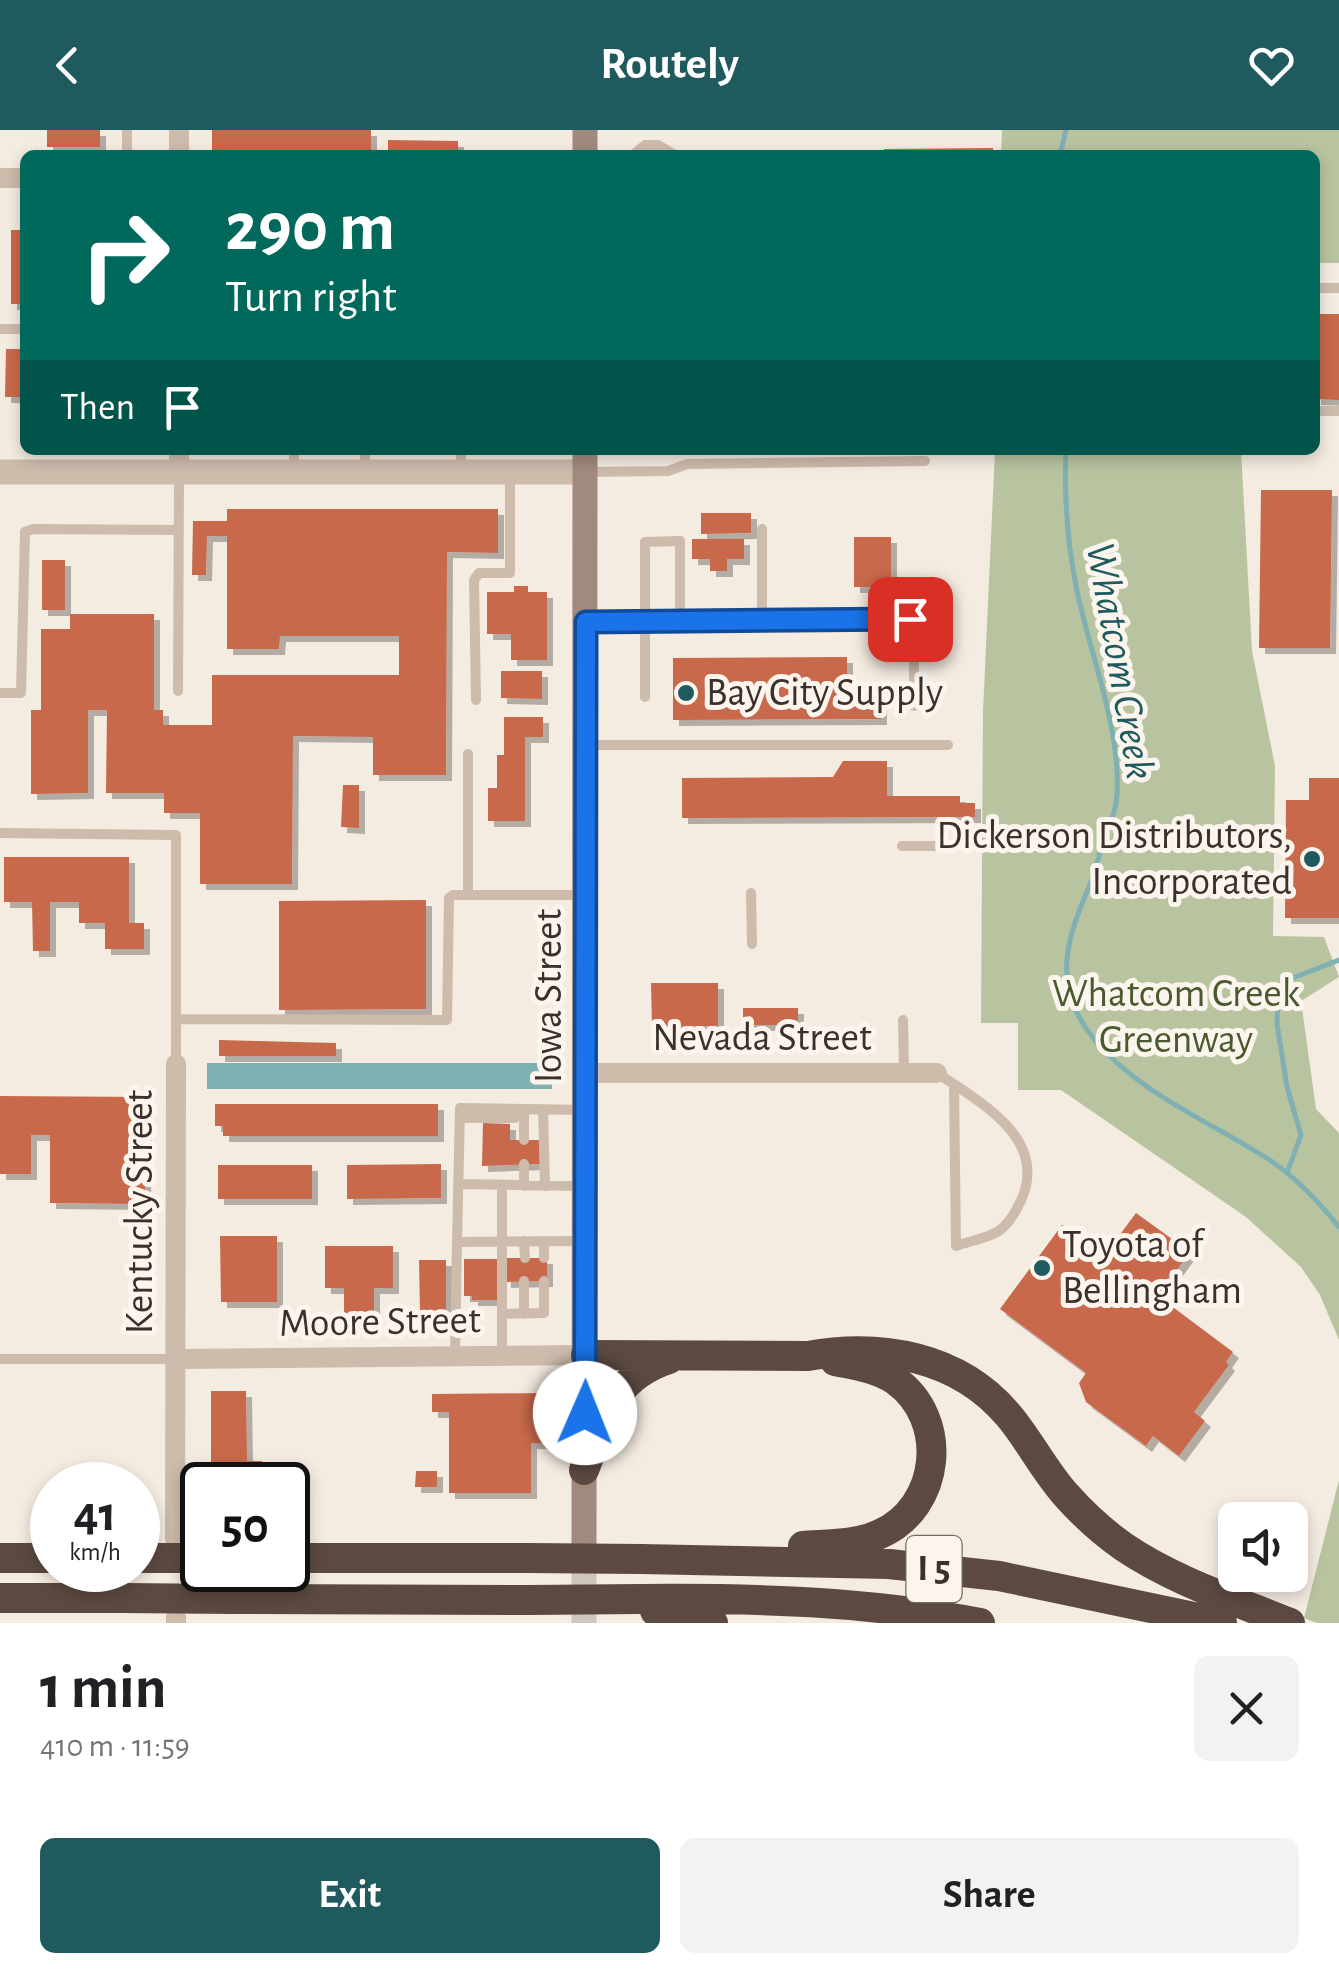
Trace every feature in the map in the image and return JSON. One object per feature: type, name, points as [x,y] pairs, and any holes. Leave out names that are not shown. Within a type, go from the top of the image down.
[{"type":"highway","points":[[586,1355],[808,1356],[843,1350],[880,1350],[915,1356],[980,1388],[1006,1412],[1066,1495],[1122,1546],[1178,1577],[1226,1611],[1290,1623]]},
{"type":"highway","points":[[656,1559],[852,1542],[878,1535],[902,1521],[919,1500],[930,1476],[933,1449],[928,1422],[914,1398],[894,1380],[870,1368],[808,1356]]},
{"type":"highway","points":[[584,1470],[609,1406],[622,1385],[651,1365],[676,1357]]},
{"type":"highway","points":[[0,1558],[30,1558]]},
{"type":"highway","name":"I 5","points":[[310,1558],[889,1564],[999,1576],[1226,1611]]},
{"type":"highway","name":"I 5","points":[[0,1598],[598,1600],[641,1604],[729,1598],[828,1602],[917,1611],[980,1623]]},
{"type":"highway","points":[[641,1604],[713,1623]]},
{"type":"main road","name":"Iowa Street","points":[[584,1543],[586,461]]},
{"type":"street","points":[[0,472],[40,462],[179,461],[461,461],[510,472],[586,461]]},
{"type":"street","name":"Kentucky Street","points":[[175,1538],[176,1064]]},
{"type":"street","name":"Nevada Street","points":[[586,1073],[904,1074],[946,1079]]},
{"type":"street","name":"Moore Street","points":[[175,1359],[586,1355]]},
{"type":"lane","points":[[639,150],[645,145],[658,145],[666,150]]},
{"type":"lane","points":[[178,690],[179,461]]},
{"type":"lane","points":[[586,461],[668,472],[688,464],[925,461]]},
{"type":"lane","points":[[476,700],[474,580],[479,573],[510,572],[510,472]]},
{"type":"lane","points":[[762,529],[762,620]]},
{"type":"lane","points":[[0,693],[21,693],[25,532],[179,530]]},
{"type":"lane","points":[[645,697],[643,544],[677,540],[682,544],[680,621]]},
{"type":"lane","points":[[586,622],[914,620],[914,706]]},
{"type":"lane","points":[[586,745],[948,745]]},
{"type":"lane","points":[[468,754],[468,895]]},
{"type":"lane","points":[[0,833],[176,835],[176,1064]]},
{"type":"lane","points":[[902,846],[953,846]]},
{"type":"lane","points":[[752,893],[752,944]]},
{"type":"lane","points":[[176,1020],[447,1020],[448,898],[586,895]]},
{"type":"lane","points":[[903,1020],[904,1074]]},
{"type":"lane","points":[[946,1079],[980,1102],[1020,1140],[1027,1158],[1028,1179],[1022,1201],[1000,1231],[956,1246],[946,1079]]},
{"type":"lane","points":[[455,1356],[460,1108],[586,1110]]},
{"type":"lane","points":[[522,1109],[524,1140]]},
{"type":"lane","points":[[543,1109],[545,1186]]},
{"type":"lane","points":[[524,1164],[524,1186]]},
{"type":"lane","points":[[458,1184],[586,1186]]},
{"type":"lane","points":[[502,1185],[502,1356]]},
{"type":"lane","points":[[457,1242],[586,1240]]},
{"type":"lane","points":[[524,1241],[524,1258]]},
{"type":"lane","points":[[544,1241],[544,1258]]},
{"type":"lane","points":[[524,1282],[524,1314]]},
{"type":"lane","points":[[502,1314],[544,1313],[544,1282]]},
{"type":"lane","points":[[0,1359],[175,1359]]},
{"type":"green space","points":[[1002,130],[1339,130],[1339,263],[1320,263],[1320,150],[1001,150]]},
{"type":"green space","name":"Whatcom Creek Greenway","points":[[995,455],[1241,455],[1252,651],[1275,766],[1273,936],[1324,937],[1339,977],[1301,1001],[1316,1109],[1339,1133],[1339,1340],[1320,1295],[1301,1267],[1246,1217],[1061,1090],[1018,1090],[1018,1023],[981,1023],[983,712]]},
{"type":"green space","points":[[1339,1480],[1339,1623],[1317,1623],[1304,1618]]},
{"type":"water","points":[[207,1063],[552,1063],[552,1089],[207,1089]]},
{"type":"building","points":[[47,130],[100,130],[100,147],[47,147]]},
{"type":"building","points":[[212,130],[371,130],[371,150],[212,150]]},
{"type":"building","points":[[388,140],[458,141],[458,150],[388,150]]},
{"type":"building","points":[[993,148],[993,150],[884,150]]},
{"type":"building","points":[[11,230],[20,230],[20,304],[11,304]]},
{"type":"building","points":[[1320,314],[1339,314],[1339,400],[1320,399]]},
{"type":"building","points":[[6,349],[20,349],[20,397],[5,397]]},
{"type":"building","points":[[1261,490],[1332,490],[1330,648],[1259,648]]},
{"type":"building","points":[[227,509],[498,509],[498,553],[447,552],[446,775],[373,775],[373,737],[293,736],[292,884],[200,884],[200,813],[164,813],[164,793],[106,793],[107,710],[88,710],[88,793],[31,794],[31,710],[41,710],[41,629],[70,629],[70,614],[154,614],[154,710],[163,710],[163,725],[212,725],[212,675],[399,675],[399,636],[280,636],[279,649],[227,649],[227,536],[207,536],[206,575],[192,575],[193,521],[227,521]]},
{"type":"building","points":[[701,513],[751,513],[751,533],[701,534]]},
{"type":"building","points":[[854,537],[891,537],[891,587],[854,587]]},
{"type":"building","points":[[692,539],[744,539],[744,559],[727,559],[727,571],[710,571],[710,559],[692,559]]},
{"type":"building","points":[[42,560],[65,560],[65,610],[42,610]]},
{"type":"building","points":[[514,586],[528,586],[528,592],[547,592],[547,660],[511,660],[511,634],[487,634],[487,592],[514,592]]},
{"type":"building","points":[[847,657],[847,703],[881,703],[881,719],[673,720],[673,658]]},
{"type":"building","points":[[501,671],[542,671],[542,699],[501,698]]},
{"type":"building","points":[[504,717],[543,717],[543,737],[525,737],[525,821],[488,821],[488,788],[497,788],[497,755],[504,755]]},
{"type":"building","points":[[843,761],[887,761],[887,796],[960,796],[960,803],[975,803],[975,817],[682,818],[682,778],[833,777]]},
{"type":"building","name":"Dickerson Distributors, Incorporated","points":[[1309,778],[1339,778],[1339,918],[1285,918],[1286,800],[1309,800]]},
{"type":"building","points":[[343,785],[359,785],[359,828],[341,827]]},
{"type":"building","points":[[4,857],[129,857],[129,923],[144,923],[144,949],[105,949],[105,923],[79,923],[79,902],[50,902],[50,951],[33,951],[32,902],[4,902]]},
{"type":"building","points":[[426,900],[426,1009],[279,1010],[279,901]]},
{"type":"building","points":[[651,983],[718,983],[718,1026],[652,1026]]},
{"type":"building","points":[[743,1008],[798,1008],[798,1025],[743,1025]]},
{"type":"building","points":[[219,1040],[336,1043],[336,1056],[219,1056]]},
{"type":"building","points":[[0,1096],[146,1097],[145,1204],[50,1203],[50,1135],[31,1135],[31,1174],[0,1174]]},
{"type":"building","points":[[215,1104],[438,1104],[438,1136],[223,1136],[223,1126],[215,1126]]},
{"type":"building","points":[[483,1123],[510,1124],[510,1140],[540,1140],[540,1164],[482,1166]]},
{"type":"building","points":[[441,1164],[441,1198],[347,1199],[347,1165]]},
{"type":"building","points":[[218,1165],[312,1165],[312,1199],[218,1199]]},
{"type":"building","points":[[1136,1213],[1190,1252],[1158,1296],[1233,1352],[1226,1362],[1229,1365],[1194,1412],[1205,1421],[1179,1456],[1153,1436],[1146,1446],[1086,1402],[1079,1383],[1086,1373],[1000,1309],[1062,1225],[1104,1256]]},
{"type":"building","points":[[220,1236],[277,1236],[277,1302],[221,1302]]},
{"type":"building","points":[[325,1246],[393,1246],[393,1288],[374,1288],[374,1317],[344,1317],[344,1288],[325,1288]]},
{"type":"building","points":[[504,1258],[547,1258],[547,1281],[505,1282]]},
{"type":"building","points":[[464,1259],[497,1259],[497,1300],[472,1300],[472,1296],[464,1296]]},
{"type":"building","points":[[419,1260],[446,1260],[446,1312],[420,1312]]},
{"type":"building","points":[[211,1391],[246,1391],[247,1461],[262,1462],[211,1462]]},
{"type":"building","points":[[545,1393],[545,1443],[531,1443],[531,1493],[449,1493],[449,1412],[432,1412],[432,1394]]},
{"type":"building","points":[[416,1471],[437,1471],[437,1487],[415,1487]]},
{"type":"waterway","name":"Whatcom Creek","points":[[1061,150],[1066,130]]},
{"type":"waterway","name":"Whatcom Creek","points":[[1066,455],[1073,569],[1109,716],[1117,769],[1114,812],[1070,942],[1067,980],[1071,999],[1093,1038],[1131,1075],[1278,1166],[1339,1227]]},
{"type":"waterway","points":[[1287,1173],[1301,1135],[1287,1087],[1277,1024],[1278,998],[1285,981],[1339,960]]},
{"type":"tunnel","points":[[584,1543],[584,1623]]},
{"type":"place","name":"Bay City Supply","points":[[686,693]]},
{"type":"place","name":"Dickerson Distributors, Incorporated","points":[[1312,859]]},
{"type":"place","name":"Toyota of Bellingham","points":[[1042,1268]]},
{"type":"route","points":[[585,1413],[586,622],[910,619]]}]
